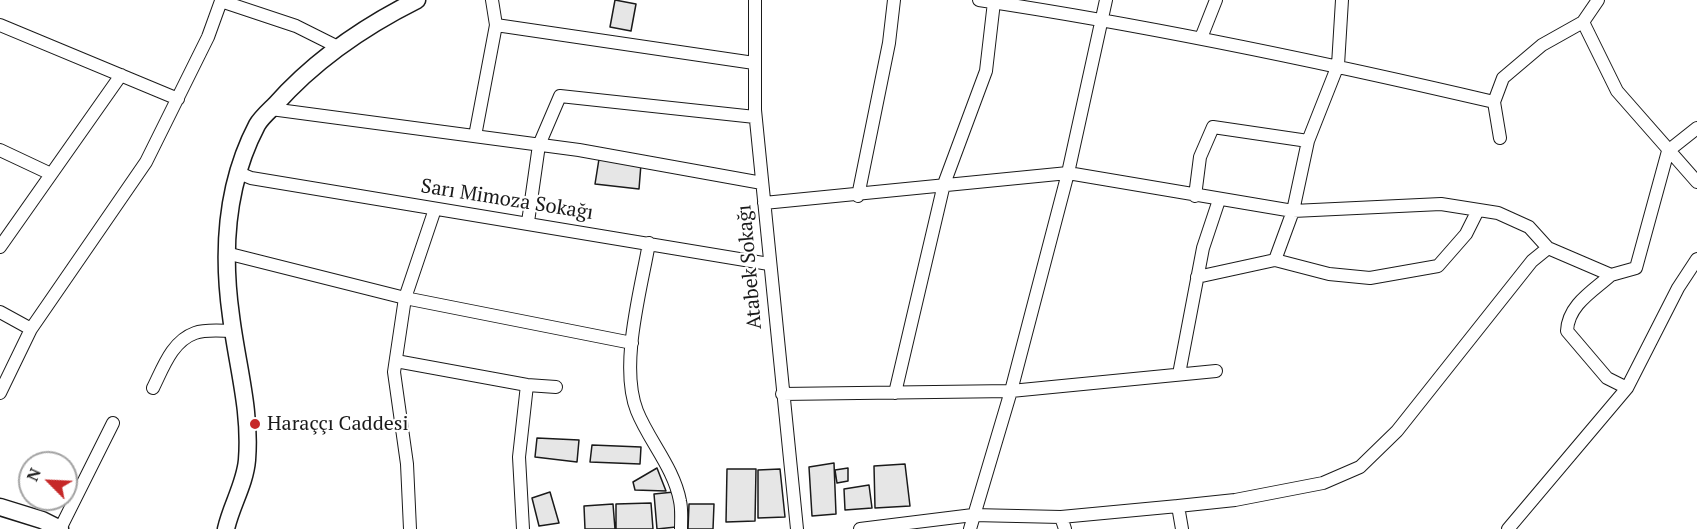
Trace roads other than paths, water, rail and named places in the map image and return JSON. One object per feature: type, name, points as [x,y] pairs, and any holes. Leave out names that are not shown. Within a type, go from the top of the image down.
[{"type":"street","points":[[0,393],[31,329],[146,162],[208,37],[221,0],[296,26],[340,48]]},
{"type":"street","points":[[226,529],[247,463],[248,430],[245,396],[226,277],[227,225],[239,173],[258,124],[288,90],[340,48],[417,0]]},
{"type":"street","points":[[475,136],[496,25],[492,0]]},
{"type":"street","name":"Atabek Sokağı","points":[[755,0],[755,117],[797,529]]},
{"type":"street","points":[[858,196],[889,42],[894,0]]},
{"type":"street","points":[[978,0],[1103,18],[1338,65],[1494,102]]},
{"type":"street","points":[[970,529],[1011,391],[1068,173],[1106,0]]},
{"type":"street","points":[[1201,38],[1216,0]]},
{"type":"street","points":[[1275,260],[1293,211],[1308,141],[1338,65],[1342,0]]},
{"type":"street","points":[[1500,138],[1494,102],[1503,78],[1542,45],[1583,22],[1598,0]]},
{"type":"street","points":[[895,393],[944,184],[986,71],[994,2]]},
{"type":"street","points":[[1583,22],[1617,91],[1697,182]]},
{"type":"street","points":[[496,25],[754,63]]},
{"type":"street","points":[[0,26],[178,99]]},
{"type":"street","points":[[0,247],[121,75]]},
{"type":"street","points":[[528,222],[539,145],[560,96],[755,117]]},
{"type":"street","points":[[272,109],[579,150],[762,183]]},
{"type":"street","points":[[1195,196],[1200,157],[1214,127],[1308,141]]},
{"type":"street","points":[[1627,388],[1607,378],[1567,331],[1567,322],[1574,307],[1611,275],[1636,268],[1668,151],[1697,128]]},
{"type":"street","points":[[0,150],[51,174]]},
{"type":"street","name":"Sarı Mimoza Sokağı","points":[[239,173],[251,178],[528,222],[769,264]]},
{"type":"street","points":[[764,203],[858,196],[944,184],[1068,173],[1293,211],[1441,204],[1498,213],[1529,227],[1548,248],[1611,275]]},
{"type":"street","points":[[1179,374],[1197,277],[1218,200]]},
{"type":"street","points":[[410,529],[407,464],[394,372],[405,298],[435,209]]},
{"type":"street","points":[[1197,277],[1275,260],[1329,274],[1370,278],[1438,266],[1466,234],[1478,210]]},
{"type":"street","points":[[649,243],[632,343],[631,388],[637,410],[673,478],[680,502],[681,529]]},
{"type":"street","points":[[860,529],[973,514],[1063,523],[1235,500],[1323,483],[1360,467],[1397,431],[1532,261],[1548,248]]},
{"type":"street","points":[[226,253],[405,298],[632,343]]},
{"type":"street","points":[[1508,529],[1627,388],[1678,288],[1697,259]]},
{"type":"street","points":[[0,312],[31,329]]},
{"type":"street","points":[[153,388],[169,355],[195,333],[233,331]]},
{"type":"street","points":[[396,361],[527,385],[556,387]]},
{"type":"street","points":[[782,394],[1011,391],[1216,371]]},
{"type":"street","points":[[523,529],[519,457],[527,385]]},
{"type":"street","points":[[0,507],[60,529],[112,423]]},
{"type":"street","points":[[1178,506],[1182,529]]},
{"type":"place","name":"Haraççı Caddesi","points":[[255,424]]}]
